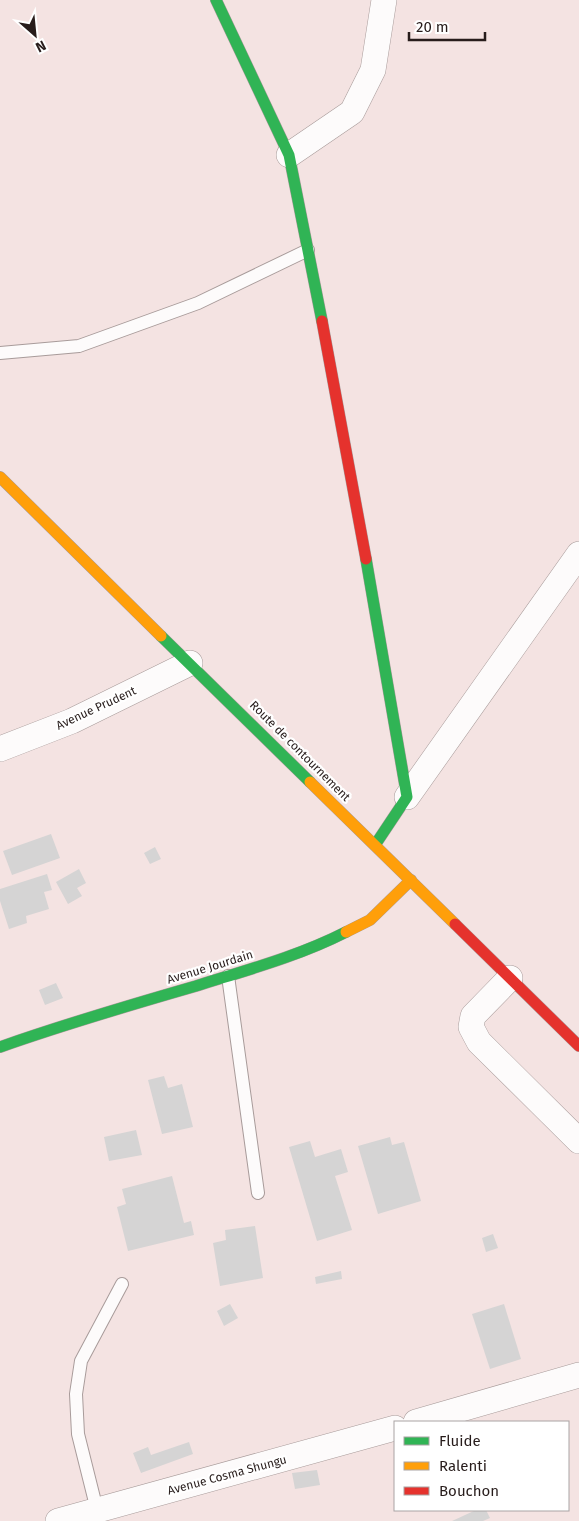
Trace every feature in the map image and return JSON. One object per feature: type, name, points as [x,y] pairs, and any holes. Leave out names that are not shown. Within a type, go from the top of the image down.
[{"type":"street","points":[[216,0],[289,155],[349,459],[407,797]]},
{"type":"street","points":[[289,155],[352,112],[373,70],[386,1]]},
{"type":"street","name":"Route de contournement","points":[[0,477],[579,1046]]},
{"type":"street","points":[[375,844],[579,554]]},
{"type":"street","name":"Avenue Prudent","points":[[0,749],[72,721],[190,663]]},
{"type":"street","name":"Avenue Jourdain","points":[[0,1047],[53,1028],[228,976],[321,945],[370,920],[412,880]]},
{"type":"street","points":[[510,978],[473,1016],[471,1027],[479,1042],[579,1141]]},
{"type":"street","points":[[419,1421],[579,1375]]},
{"type":"street","name":"Avenue Cosma Shungu","points":[[58,1521],[232,1475],[394,1428]]},
{"type":"lane","points":[[0,353],[79,346],[198,303],[308,250]]},
{"type":"lane","points":[[228,976],[258,1193]]},
{"type":"lane","points":[[97,1510],[78,1434],[76,1394],[81,1360],[122,1284]]},
{"type":"building","points":[[51,834],[60,858],[12,875],[3,851]]},
{"type":"building","points":[[155,847],[161,859],[150,864],[144,853]]},
{"type":"building","points":[[79,869],[86,883],[77,888],[82,896],[68,904],[56,882]]},
{"type":"building","points":[[47,874],[52,890],[44,892],[49,909],[26,916],[27,923],[9,929],[0,901],[0,889]]},
{"type":"building","points":[[56,983],[63,998],[45,1005],[39,990]]},
{"type":"building","points":[[164,1076],[168,1088],[182,1084],[193,1127],[162,1134],[148,1080]]},
{"type":"building","points":[[136,1130],[142,1155],[109,1161],[104,1137]]},
{"type":"building","points":[[390,1137],[392,1145],[404,1142],[421,1201],[378,1214],[358,1146]]},
{"type":"building","points":[[310,1141],[315,1157],[341,1149],[348,1172],[335,1176],[352,1230],[317,1241],[289,1147]]},
{"type":"building","points":[[172,1176],[184,1223],[191,1221],[194,1235],[128,1251],[117,1207],[126,1204],[122,1189]]},
{"type":"building","points":[[255,1226],[263,1278],[220,1286],[213,1243],[226,1240],[225,1230]]},
{"type":"building","points":[[493,1234],[498,1248],[486,1252],[482,1238]]},
{"type":"building","points":[[341,1271],[342,1279],[316,1284],[315,1277]]},
{"type":"building","points":[[230,1304],[238,1318],[224,1326],[217,1311]]},
{"type":"building","points":[[504,1304],[521,1359],[490,1369],[472,1314]]},
{"type":"building","points":[[189,1442],[193,1454],[141,1473],[133,1453],[148,1447],[151,1455]]},
{"type":"building","points":[[317,1470],[320,1485],[295,1489],[292,1473]]},
{"type":"building","points":[[474,1511],[486,1511],[490,1518],[483,1521],[452,1521]]},
{"type":"traffic: fast","points":[[216,0],[289,155],[322,321]]},
{"type":"traffic: fast","points":[[366,559],[407,797],[375,845]]},
{"type":"traffic: fast","points":[[161,636],[310,782]]},
{"type":"traffic: fast","points":[[0,1047],[272,962],[328,941],[346,932]]},
{"type":"traffic: slow","points":[[0,477],[161,636]]},
{"type":"traffic: slow","points":[[310,782],[455,924]]},
{"type":"traffic: slow","points":[[346,932],[370,920],[411,880]]},
{"type":"traffic: jam","points":[[322,321],[366,559]]},
{"type":"traffic: jam","points":[[455,924],[579,1046]]}]
